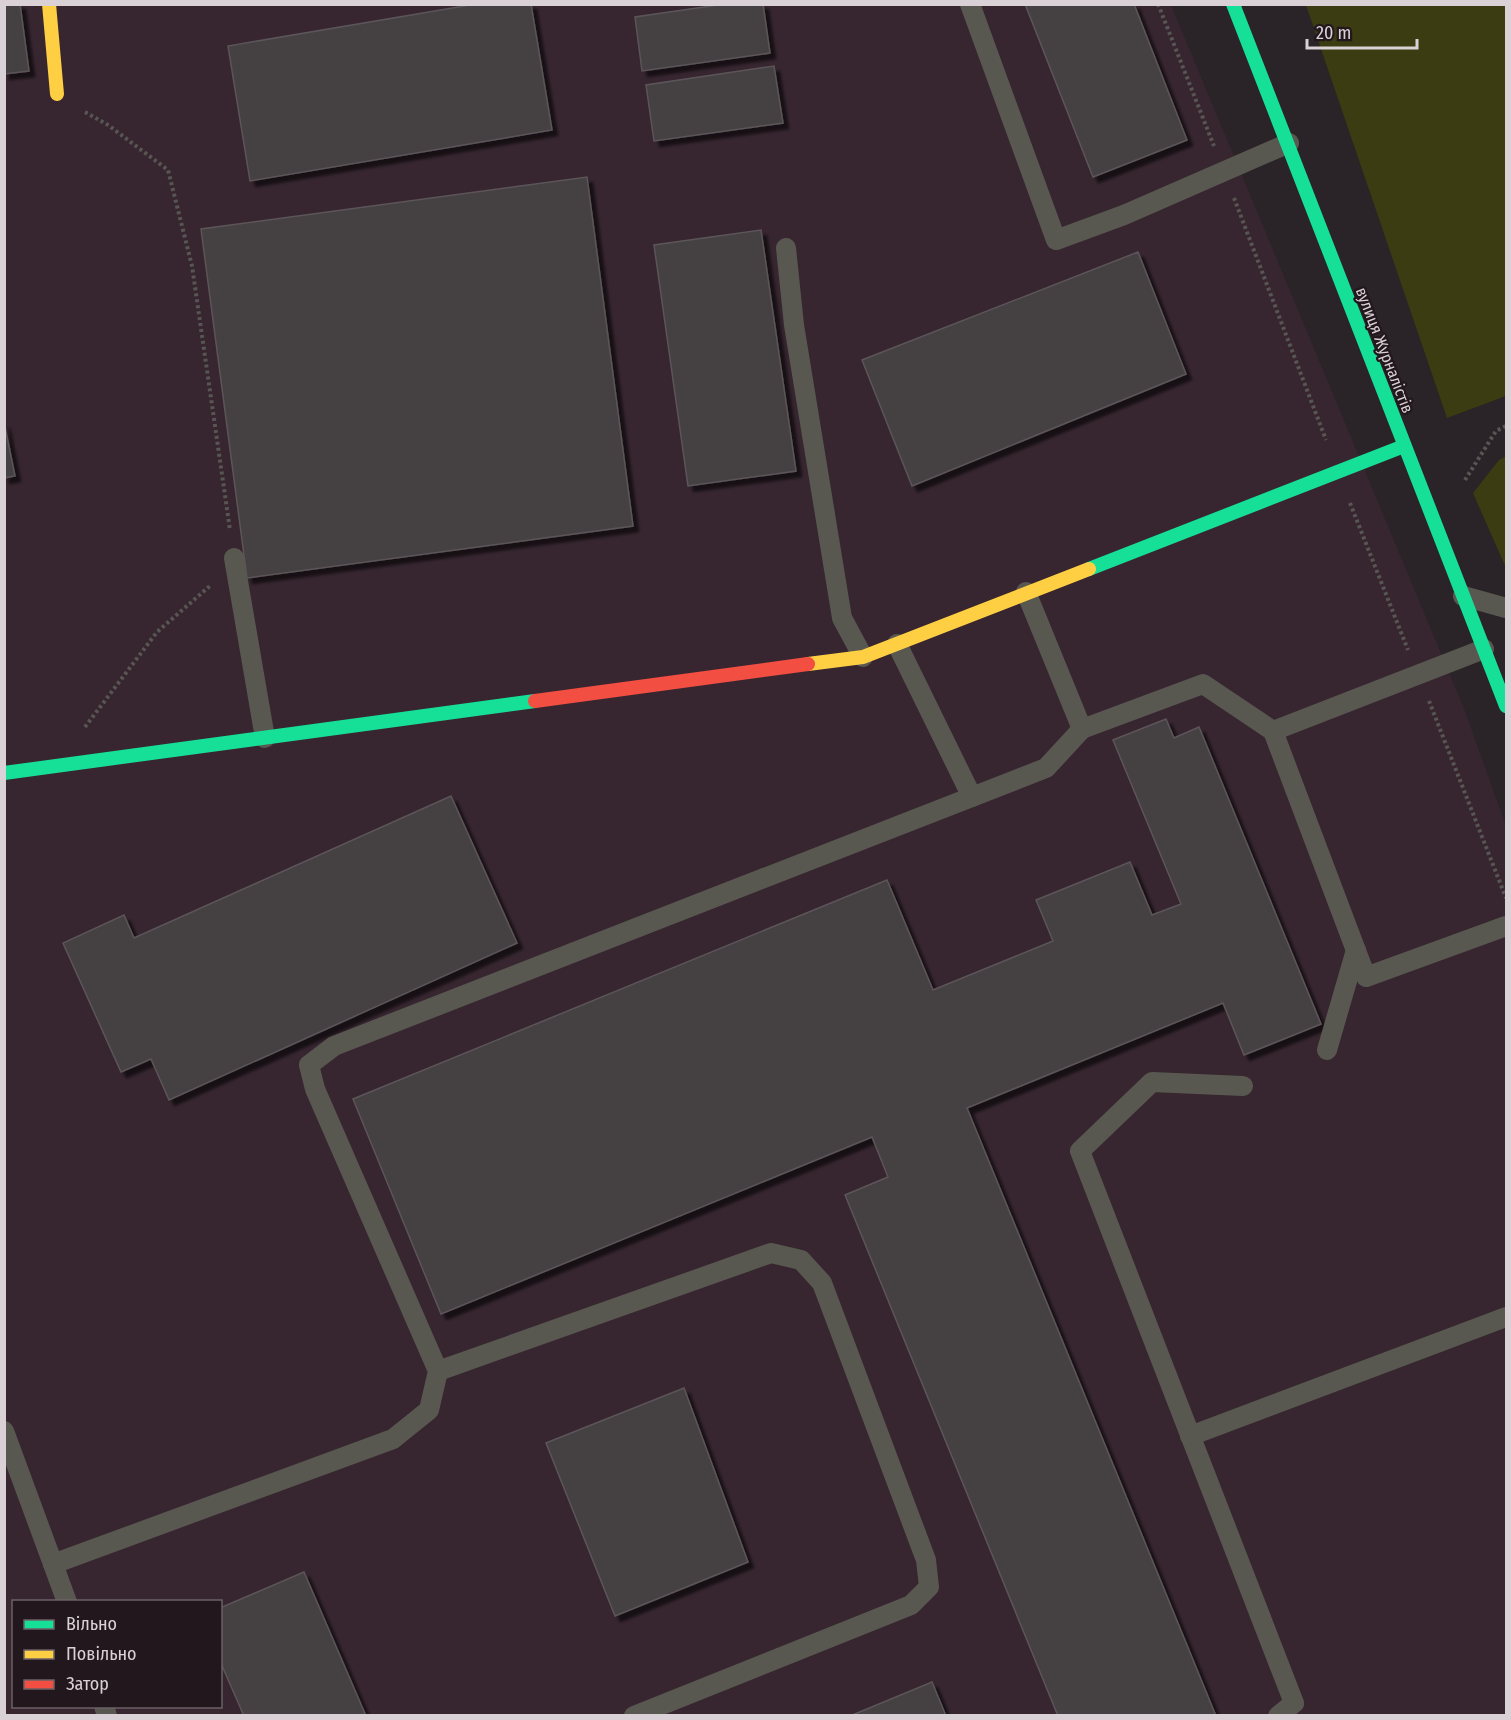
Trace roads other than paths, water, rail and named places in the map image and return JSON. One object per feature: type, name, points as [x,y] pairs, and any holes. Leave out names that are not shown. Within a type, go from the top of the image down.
[{"type":"street","points":[[49,4],[57,94]]},
{"type":"street","name":"вулиця Журналістів","points":[[1233,4],[1506,706]]},
{"type":"street","points":[[4,773],[863,657],[1404,446]]},
{"type":"lane","points":[[970,4],[1056,240],[1124,215],[1288,143]]},
{"type":"lane","points":[[786,248],[794,325],[842,618],[863,657]]},
{"type":"lane","points":[[234,558],[265,738]]},
{"type":"lane","points":[[1026,592],[1082,729]]},
{"type":"lane","points":[[1463,596],[1506,608]]},
{"type":"lane","points":[[897,644],[972,797]]},
{"type":"lane","points":[[1273,731],[1484,649]]},
{"type":"lane","points":[[53,1564],[227,1502],[393,1439],[429,1410],[438,1371],[315,1089],[309,1065],[334,1046],[1046,768],[1082,729],[1203,684],[1273,731],[1366,977],[1506,926]]},
{"type":"lane","points":[[1327,1050],[1356,950]]},
{"type":"lane","points":[[1243,1086],[1152,1082],[1080,1151],[1294,1703],[1278,1716]]},
{"type":"lane","points":[[438,1371],[771,1253],[801,1260],[822,1283],[926,1560],[929,1587],[911,1605],[634,1716]]},
{"type":"lane","points":[[1190,1436],[1506,1317]]},
{"type":"lane","points":[[4,1431],[66,1600]]}]
